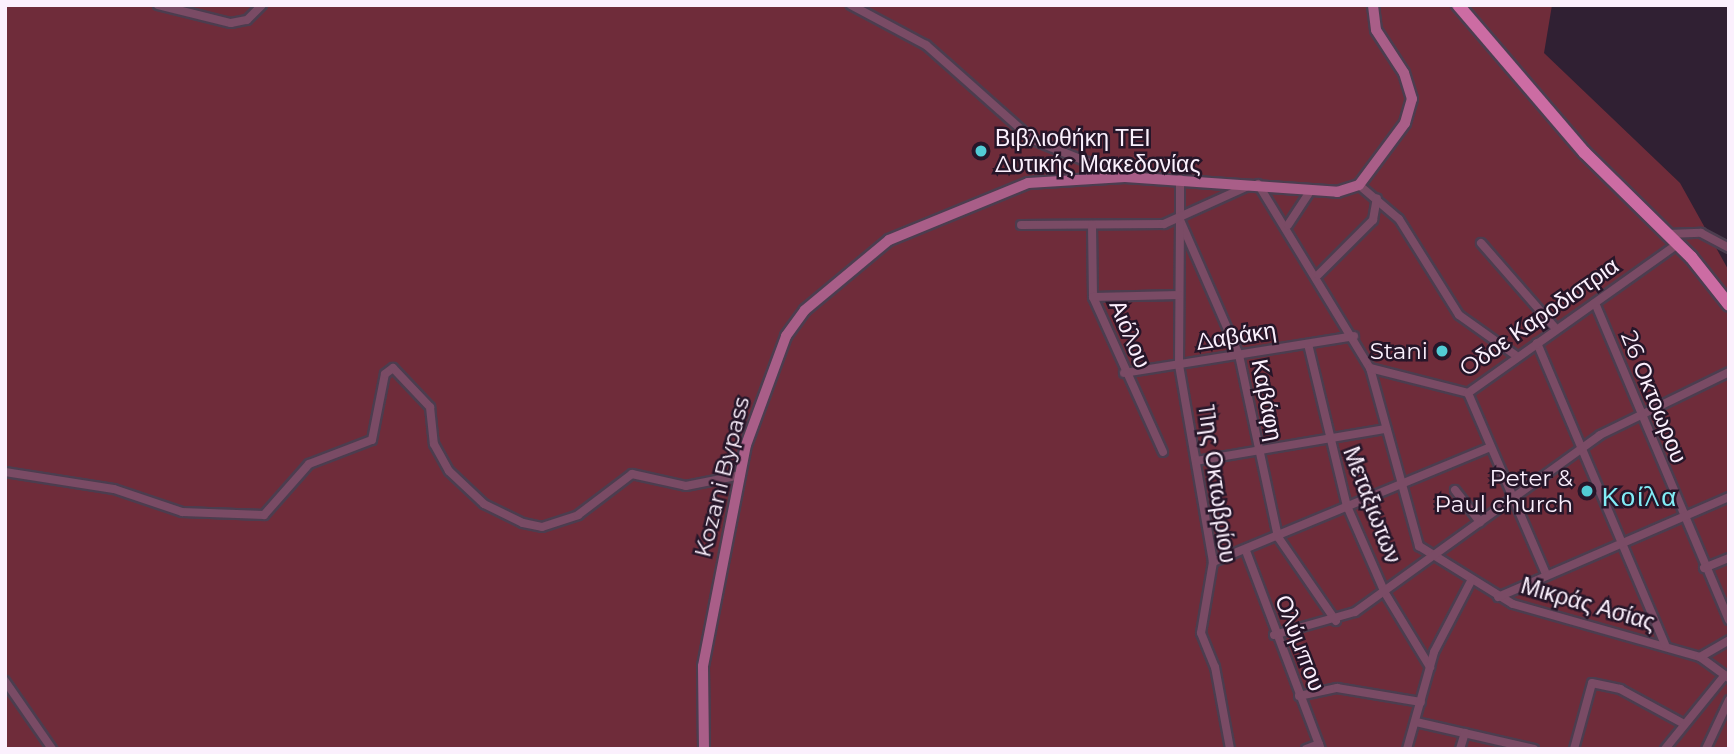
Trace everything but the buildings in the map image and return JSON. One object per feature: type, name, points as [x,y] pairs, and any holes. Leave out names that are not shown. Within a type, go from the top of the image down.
[{"type":"main road","points":[[1359,186],[1405,123],[1412,99],[1404,73],[1376,30],[1373,5]]},
{"type":"main road","points":[[1458,5],[1547,111],[1678,244],[1729,305]]},
{"type":"main road","points":[[1465,5],[1494,48]]},
{"type":"main road","name":"Kozani Bypass","points":[[704,749],[703,666],[741,475],[786,336],[805,310],[872,252],[1010,188],[1125,177],[1255,183],[1311,190],[1359,186]]},
{"type":"street","points":[[158,5],[231,23],[247,20],[262,5]]},
{"type":"street","points":[[851,5],[926,46],[1033,140],[1125,177]]},
{"type":"street","name":"Καβάφη","points":[[1180,179],[1180,220],[1239,355],[1256,451],[1278,537],[1336,621]]},
{"type":"street","points":[[1021,225],[1092,225],[1180,220],[1255,183],[1288,225],[1370,368]]},
{"type":"street","points":[[1359,186],[1377,198],[1422,249],[1459,315],[1518,357]]},
{"type":"street","points":[[1288,225],[1311,190]]},
{"type":"street","points":[[1318,275],[1373,220],[1377,198]]},
{"type":"street","name":"11ης Οκτωβρίου","points":[[1180,220],[1179,365],[1213,562],[1202,639],[1216,667],[1230,749]]},
{"type":"street","name":"Αιόλου","points":[[1092,225],[1093,297],[1124,373],[1163,452]]},
{"type":"street","points":[[1667,234],[1687,230],[1719,241],[1729,248]]},
{"type":"street","points":[[1719,241],[1729,239]]},
{"type":"street","points":[[1481,243],[1556,329]]},
{"type":"street","name":"Oδοε Καροδιστρια","points":[[1370,368],[1468,393],[1678,244]]},
{"type":"street","points":[[1093,297],[1179,295]]},
{"type":"street","name":"26 Οκτοωρου","points":[[1595,303],[1682,516],[1729,620]]},
{"type":"street","name":"Δαβάκη","points":[[1124,373],[1354,336]]},
{"type":"street","points":[[1537,343],[1665,645]]},
{"type":"street","name":"Μεταξιωτων","points":[[1308,344],[1327,440],[1347,506],[1385,593],[1430,667]]},
{"type":"street","points":[[5,472],[114,489],[182,512],[264,515],[309,464],[372,440],[385,374],[393,368],[430,407],[434,444],[449,471],[485,504],[523,523],[541,527],[578,515],[632,474],[687,486],[741,475]]},
{"type":"street","name":"Μικράς Ασίας","points":[[1370,368],[1413,537],[1433,558],[1498,597],[1700,657],[1727,677]]},
{"type":"street","points":[[1274,635],[1336,621],[1385,593],[1582,447],[1639,411],[1729,372]]},
{"type":"street","points":[[1468,393],[1546,574]]},
{"type":"street","points":[[1196,461],[1386,429]]},
{"type":"street","points":[[1213,562],[1246,551],[1490,447]]},
{"type":"street","points":[[1455,490],[1480,522]]},
{"type":"street","points":[[1498,597],[1729,497]]},
{"type":"street","name":"Ολύμπου","points":[[1246,551],[1274,635],[1320,746]]},
{"type":"street","points":[[1704,568],[1729,558]]},
{"type":"street","points":[[1407,749],[1430,667],[1471,580]]},
{"type":"street","points":[[1700,657],[1729,640]]},
{"type":"street","points":[[1665,749],[1682,723],[1727,677]]},
{"type":"street","points":[[5,681],[52,749]]},
{"type":"street","points":[[1574,749],[1586,690],[1596,682],[1620,689],[1682,723]]},
{"type":"street","points":[[1299,696],[1337,688],[1421,702]]},
{"type":"street","points":[[1706,749],[1729,700]]},
{"type":"street","points":[[1416,722],[1534,749]]},
{"type":"street","points":[[1460,749],[1465,733]]},
{"type":"street","points":[[1306,749],[1320,746]]},
{"type":"shaded area","points":[[5,5],[1552,5],[1544,53],[1680,183],[1729,271],[1729,749],[5,749]]},
{"type":"place","name":"Βιβλιοθήκη ΤΕΙ Δυτικής Μακεδονίας","points":[[981,151]]},
{"type":"place","name":"Stani","points":[[1442,351]]},
{"type":"place","name":"Peter & Paul church","points":[[1587,491]]},
{"type":"district","name":"Κοίλα","points":[[1640,498]]}]
